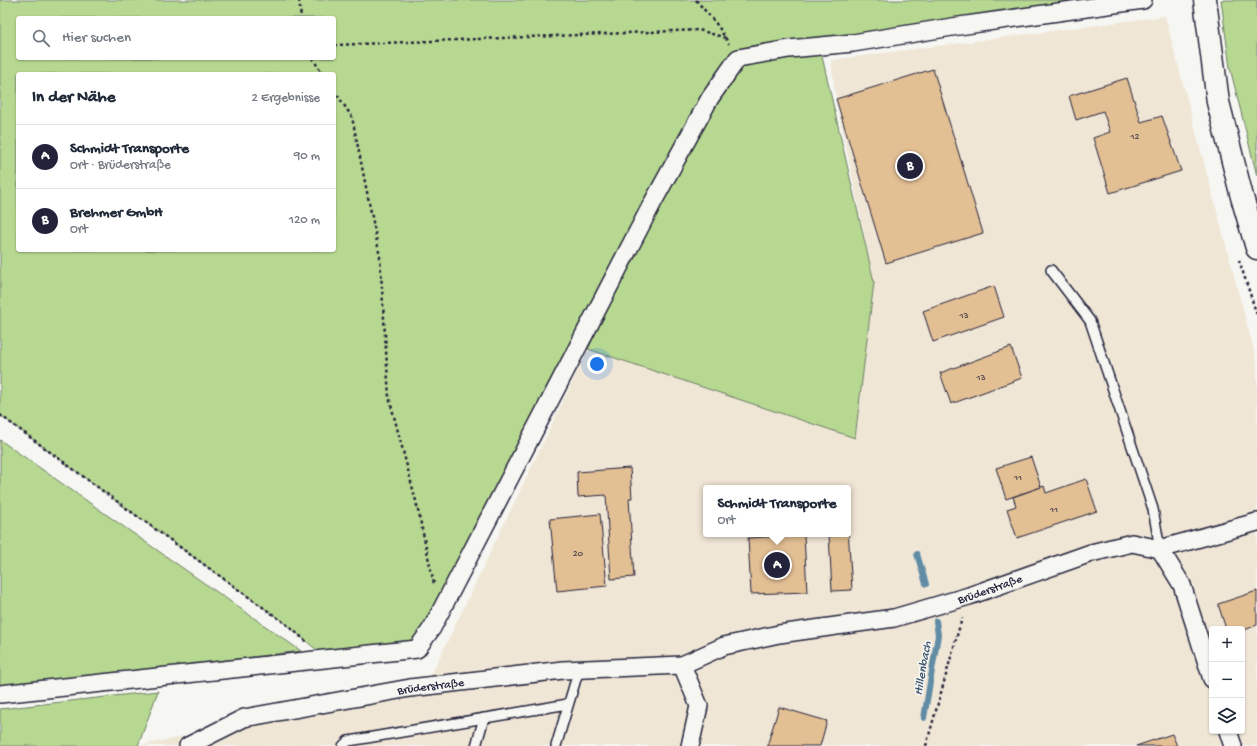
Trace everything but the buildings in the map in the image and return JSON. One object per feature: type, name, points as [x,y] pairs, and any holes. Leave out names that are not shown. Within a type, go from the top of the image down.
[{"type":"main road","points":[[1205,0],[1218,102],[1257,248]]},
{"type":"street","points":[[0,694],[417,648],[432,628],[654,202],[710,98],[738,58],[789,49],[853,43],[1143,0]]},
{"type":"street","points":[[1209,670],[1182,585],[1160,549],[1257,522]]},
{"type":"street","name":"Brüderstraße","points":[[188,746],[244,718],[410,688],[563,670],[682,665],[724,646],[779,634],[894,618],[969,596],[1091,553],[1132,543],[1160,549]]},
{"type":"street","points":[[682,665],[699,706],[690,746]]},
{"type":"street","points":[[1229,734],[1233,746]]},
{"type":"lane","points":[[1051,270],[1090,321],[1153,509],[1160,549]]},
{"type":"lane","points":[[556,746],[579,669]]},
{"type":"lane","points":[[343,746],[348,741],[568,704]]},
{"type":"lane","points":[[476,746],[484,718]]},
{"type":"path","points":[[299,0],[301,16]]},
{"type":"path","points":[[696,0],[718,26],[738,58]]},
{"type":"path","points":[[336,45],[699,30],[726,38]]},
{"type":"path","points":[[313,60],[322,72]]},
{"type":"path","points":[[336,93],[352,117],[354,124],[380,257],[389,397],[416,501],[434,586]]},
{"type":"path","points":[[0,415],[286,624],[326,658]]},
{"type":"path","points":[[926,746],[969,596]]},
{"type":"shaded area","points":[[1165,16],[1257,362],[1257,746],[138,746],[426,686],[588,349],[855,438],[874,282],[836,99],[831,60]]},
{"type":"green space","points":[[0,0],[1122,0],[821,52],[874,282],[855,438],[588,349],[632,256],[417,649],[326,658],[286,624],[0,415]]},
{"type":"green space","points":[[1221,0],[1257,0],[1257,176],[1230,68]]},
{"type":"green space","points":[[0,440],[301,651],[0,688]]},
{"type":"green space","points":[[158,691],[138,746],[0,746],[0,709]]},
{"type":"waterway","name":"Hillenbach","points":[[917,554],[926,584]]},
{"type":"waterway","name":"Hillenbach","points":[[924,718],[938,635],[936,621]]},
{"type":"place","name":"Brehmer GmbH","points":[[910,166]]},
{"type":"place","name":"Schmidt Transporte","points":[[777,565]]}]
